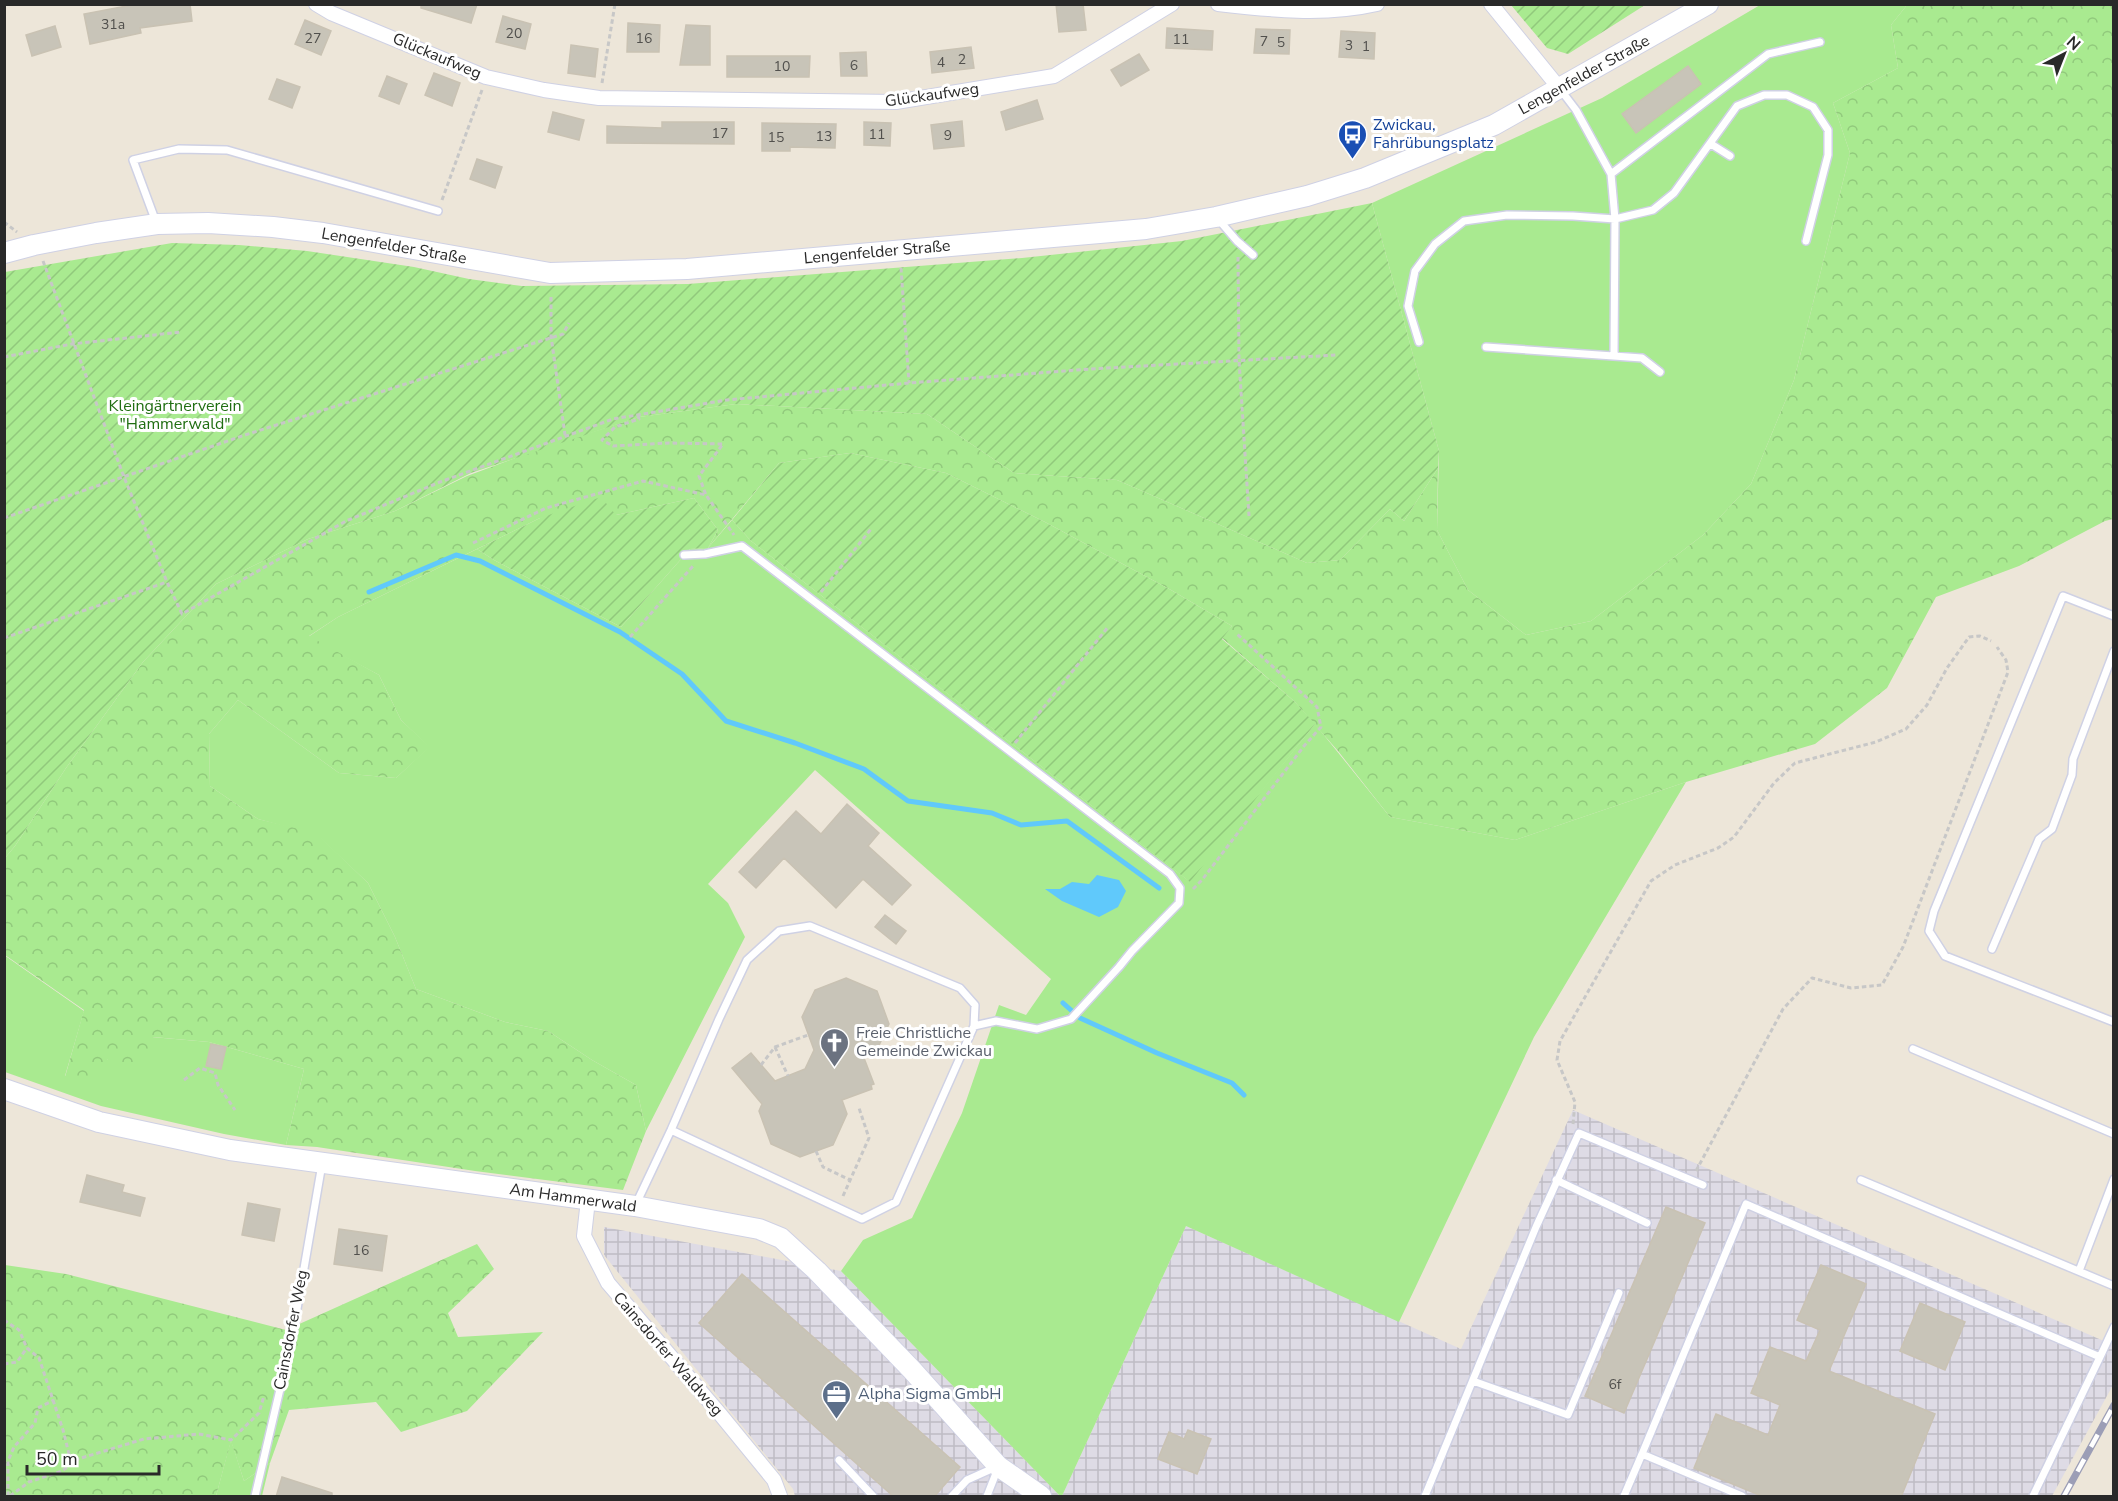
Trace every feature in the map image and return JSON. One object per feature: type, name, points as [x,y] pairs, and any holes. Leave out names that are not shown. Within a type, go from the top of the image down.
[{"type":"main road","name":"Lengenfelder Straße","points":[[4,253],[96,232],[157,224],[208,223],[323,233],[550,273],[687,268],[1146,229],[1216,217],[1307,196],[1365,178],[1494,125],[1708,4]]},
{"type":"main road","name":"Am Hammerwald","points":[[4,1089],[99,1122],[230,1150],[635,1206],[759,1229],[781,1238],[825,1279],[999,1466],[1041,1497]]},
{"type":"street","name":"Glückaufweg","points":[[316,4],[331,13],[486,77],[544,90],[599,98],[884,102],[918,99],[1054,76],[1172,4]]},
{"type":"street","points":[[1218,4],[1317,11],[1362,8],[1377,4]]},
{"type":"street","points":[[1491,4],[1560,89]]},
{"type":"street","name":"Cainsdorfer Waldweg","points":[[588,1200],[584,1236],[608,1283],[774,1480],[780,1497]]},
{"type":"lane","points":[[1611,174],[1768,54],[1820,42]]},
{"type":"lane","points":[[1560,89],[1576,110],[1611,174],[1615,219],[1614,356]]},
{"type":"lane","points":[[1419,342],[1408,306],[1415,271],[1435,244],[1464,221],[1507,215],[1615,219],[1653,210],[1674,194],[1737,106],[1764,95],[1787,95],[1813,107],[1828,130],[1828,155],[1806,241]]},
{"type":"lane","points":[[1711,144],[1730,156]]},
{"type":"lane","points":[[157,224],[133,160],[179,149],[227,150],[438,211]]},
{"type":"lane","points":[[1216,217],[1253,255]]},
{"type":"lane","points":[[1486,347],[1642,358],[1660,372]]},
{"type":"lane","points":[[684,555],[705,554],[742,546],[1170,874],[1180,888],[1179,903],[1071,1019],[1037,1029],[996,1021],[974,1026]]},
{"type":"lane","points":[[2114,616],[2063,596],[1939,900],[1929,931],[1945,956],[2114,1022]]},
{"type":"lane","points":[[1992,949],[2039,839],[2052,829],[2072,775],[2073,759],[2114,651]]},
{"type":"lane","points":[[635,1206],[747,960],[779,931],[810,926],[960,988],[975,1005],[974,1026],[896,1202],[862,1219],[671,1130]]},
{"type":"lane","points":[[1913,1049],[2114,1134]]},
{"type":"lane","points":[[1425,1497],[1556,1180],[1579,1133],[1703,1185]]},
{"type":"lane","name":"Cainsdorfer Weg","points":[[255,1497],[292,1338],[322,1162]]},
{"type":"lane","points":[[2079,1271],[2114,1179]]},
{"type":"lane","points":[[1556,1180],[1647,1224]]},
{"type":"lane","points":[[1862,1180],[2114,1286]]},
{"type":"lane","points":[[1624,1497],[1746,1204],[2100,1357]]},
{"type":"lane","points":[[1473,1381],[1568,1415],[1618,1293]]},
{"type":"lane","points":[[2033,1497],[2114,1327]]},
{"type":"lane","points":[[1642,1454],[1742,1497]]},
{"type":"lane","points":[[839,1460],[873,1497]]},
{"type":"lane","points":[[952,1497],[967,1480],[999,1466]]},
{"type":"lane","points":[[987,1497],[999,1466]]},
{"type":"path","points":[[599,98],[615,4]]},
{"type":"path","points":[[438,211],[486,77]]},
{"type":"path","points":[[4,222],[34,245],[45,264],[72,344],[124,477],[182,614],[346,521],[440,482],[613,418],[727,400],[909,383],[1336,355]]},
{"type":"path","points":[[1237,241],[1239,360],[1249,516]]},
{"type":"path","points":[[901,250],[900,273],[909,383]]},
{"type":"path","points":[[551,297],[551,336],[565,436]]},
{"type":"path","points":[[4,518],[245,435],[563,334],[568,323]]},
{"type":"path","points":[[4,357],[72,344],[181,332]]},
{"type":"path","points":[[639,415],[639,419],[615,427],[602,440],[613,446],[669,443],[723,444],[699,476],[706,495],[742,546]]},
{"type":"path","points":[[473,543],[546,508],[643,481],[706,495]]},
{"type":"path","points":[[814,601],[871,529]]},
{"type":"path","points":[[630,637],[681,577],[705,554]]},
{"type":"path","points":[[4,638],[167,582]]},
{"type":"path","points":[[1010,752],[1108,627]]},
{"type":"path","points":[[1179,903],[1202,880],[1304,746],[1321,728],[1317,707],[1236,634]]},
{"type":"path","points":[[1579,1133],[1573,1124],[1575,1102],[1557,1060],[1560,1041],[1651,881],[1675,865],[1718,848],[1734,837],[1774,783],[1795,763],[1876,742],[1906,729],[1927,705],[1947,668],[1969,638],[1980,636],[1991,641]]},
{"type":"path","points":[[1691,1180],[1783,1009],[1812,978],[1851,988],[1882,986],[1903,947],[2008,672],[2006,660],[1997,647]]},
{"type":"path","points":[[761,1065],[775,1047],[808,1035]]},
{"type":"path","points":[[775,1047],[788,1076]]},
{"type":"path","points":[[184,1080],[200,1068],[215,1073],[218,1085],[235,1110]]},
{"type":"path","points":[[837,1209],[868,1138],[860,1108]]},
{"type":"path","points":[[816,1151],[823,1167],[850,1180]]},
{"type":"path","points":[[4,1320],[19,1330],[27,1348],[39,1358],[69,1454],[68,1466]]},
{"type":"path","points":[[4,1364],[17,1362],[27,1348]]},
{"type":"path","points":[[9,1497],[29,1482],[62,1471],[78,1459],[144,1439],[199,1434],[231,1440],[259,1413],[266,1391]]},
{"type":"path","points":[[9,1497],[8,1461],[14,1447],[35,1423],[38,1408],[54,1400]]},
{"type":"shaded area","points":[[1573,1110],[2113,1345],[2113,1385],[2052,1496],[1062,1496],[1186,1226],[1461,1349]]},
{"type":"shaded area","points":[[604,1227],[841,1271],[1060,1496],[795,1496],[793,1489],[604,1255]]},
{"type":"green space","points":[[1511,5],[1645,5],[1568,54],[1547,48]]},
{"type":"green space","points":[[1760,5],[1907,5],[1891,25],[1898,68],[1833,103],[1850,153],[1794,380],[1751,484],[1703,535],[1591,621],[1526,635],[1468,590],[1437,530],[1439,451],[1372,203],[1602,98]]},
{"type":"green space","points":[[1907,5],[2113,5],[2113,519],[2019,566],[1936,597],[1887,688],[1815,744],[1686,782],[1515,840],[1390,817],[1338,751],[1294,701],[1222,638],[1232,626],[1171,590],[1045,522],[946,473],[850,453],[779,463],[708,548],[718,530],[694,498],[616,515],[540,518],[338,617],[309,636],[379,675],[401,720],[430,747],[396,778],[339,773],[238,700],[209,734],[210,786],[258,819],[316,833],[368,883],[395,937],[416,989],[505,1022],[548,1031],[636,1085],[646,1131],[623,1190],[317,1147],[286,1145],[304,1069],[209,1042],[153,1037],[148,1068],[108,1059],[77,1085],[65,1077],[84,1010],[5,955],[5,858],[66,768],[143,662],[216,584],[308,539],[395,511],[467,476],[537,450],[639,417],[736,404],[927,414],[1014,473],[1117,480],[1307,563],[1340,560],[1390,509],[1404,521],[1438,468],[1437,530],[1468,590],[1526,635],[1591,621],[1703,535],[1751,484],[1794,380],[1850,153],[1833,103],[1898,68],[1891,25]]},
{"type":"green space","name":"Kleingärtnerverein \"Hammerwald\"","points":[[1372,203],[1439,451],[1438,468],[1404,521],[1390,509],[1340,560],[1307,563],[1117,480],[1014,473],[927,414],[736,404],[639,417],[471,473],[395,511],[308,539],[216,584],[143,662],[66,768],[5,858],[5,272],[172,243],[239,245],[307,251],[522,286],[688,284],[1022,258],[1182,241]]},
{"type":"green space","points":[[850,453],[946,473],[1045,522],[1171,590],[1232,626],[1222,639],[1294,701],[1315,724],[1190,882],[751,541],[732,520],[779,463]]},
{"type":"green space","points":[[601,497],[616,515],[694,498],[718,530],[708,548],[690,549],[621,627],[477,549],[540,518]]},
{"type":"green space","points":[[732,520],[751,541],[1189,881],[1315,724],[1390,817],[1515,840],[1686,782],[1534,1037],[1399,1322],[1186,1226],[1062,1496],[1060,1496],[841,1271],[863,1240],[912,1218],[962,1113],[999,1005],[1026,1015],[1051,979],[815,770],[708,884],[728,903],[745,937],[646,1131],[636,1085],[548,1031],[505,1022],[416,989],[395,937],[368,883],[317,835],[258,819],[210,786],[209,734],[238,700],[339,773],[396,778],[429,747],[401,720],[379,675],[308,637],[338,617],[477,549],[621,627],[690,549],[708,548]]},
{"type":"green space","points":[[4,955],[84,1011],[65,1076],[108,1059],[152,1037],[209,1042],[304,1069],[286,1145],[224,1134],[101,1106],[5,1072]]},
{"type":"green space","points":[[477,1244],[494,1269],[448,1313],[458,1337],[543,1332],[467,1411],[401,1432],[376,1402],[289,1410],[270,1463],[244,1481],[231,1441],[216,1496],[5,1496],[5,1265],[66,1274],[286,1330]]},
{"type":"green space","points":[[231,1440],[244,1481],[270,1463],[262,1496],[216,1496]]},
{"type":"water","points":[[1097,875],[1119,880],[1126,891],[1118,907],[1099,917],[1062,901],[1045,889],[1060,889],[1072,882],[1089,884]]},
{"type":"building","points":[[137,4],[190,4],[192,21],[140,28],[141,33],[90,44],[84,14]]},
{"type":"building","points":[[421,4],[477,4],[471,23],[421,8]]},
{"type":"building","points":[[1056,4],[1083,4],[1086,30],[1059,32]]},
{"type":"building","points":[[503,16],[531,24],[525,49],[496,42]]},
{"type":"building","points":[[305,20],[331,31],[321,55],[295,44]]},
{"type":"building","points":[[628,23],[660,25],[659,52],[627,52]]},
{"type":"building","points":[[686,25],[710,26],[710,65],[680,65]]},
{"type":"building","points":[[55,26],[61,47],[32,56],[26,35]]},
{"type":"building","points":[[1167,28],[1213,31],[1212,50],[1166,48]]},
{"type":"building","points":[[1256,29],[1290,30],[1289,54],[1254,53]]},
{"type":"building","points":[[1341,31],[1375,33],[1374,59],[1339,57]]},
{"type":"building","points":[[571,45],[598,49],[595,77],[568,73]]},
{"type":"building","points":[[971,47],[974,68],[932,73],[930,52]]},
{"type":"building","points":[[866,52],[867,76],[841,76],[840,53]]},
{"type":"building","points":[[1139,54],[1149,70],[1121,86],[1111,70]]},
{"type":"building","points":[[727,56],[810,56],[809,77],[727,77]]},
{"type":"building","points":[[1688,66],[1701,84],[1636,133],[1622,114]]},
{"type":"building","points":[[434,73],[460,83],[452,106],[425,95]]},
{"type":"building","points":[[387,76],[407,84],[399,104],[379,96]]},
{"type":"building","points":[[277,79],[300,87],[292,108],[269,99]]},
{"type":"building","points":[[1037,100],[1043,119],[1006,130],[1001,112]]},
{"type":"building","points":[[553,112],[584,120],[579,140],[548,132]]},
{"type":"building","points":[[962,121],[964,146],[934,149],[931,125]]},
{"type":"building","points":[[662,122],[734,122],[734,144],[607,143],[607,126],[662,128]]},
{"type":"building","points":[[864,122],[891,123],[890,146],[864,145]]},
{"type":"building","points":[[762,123],[836,124],[835,148],[790,147],[790,151],[762,151]]},
{"type":"building","points":[[477,159],[502,167],[495,188],[470,179]]},
{"type":"building","points":[[847,804],[879,833],[868,846],[911,885],[892,905],[863,879],[836,908],[784,858],[756,888],[739,872],[796,811],[821,834]]},
{"type":"building","points":[[885,915],[906,931],[896,944],[875,927]]},
{"type":"building","name":"Freie Christliche Gemeinde Zwickau","points":[[846,978],[877,991],[889,1024],[875,1054],[864,1058],[874,1084],[871,1085],[872,1089],[842,1100],[847,1114],[833,1145],[800,1157],[771,1144],[759,1111],[762,1104],[732,1068],[751,1053],[775,1081],[805,1069],[814,1050],[802,1017],[815,990]]},
{"type":"building","points":[[211,1044],[226,1047],[221,1069],[206,1066]]},
{"type":"building","points":[[87,1175],[124,1185],[122,1192],[145,1198],[140,1216],[80,1202]]},
{"type":"building","points":[[248,1203],[280,1209],[274,1241],[242,1235]]},
{"type":"building","points":[[1666,1207],[1705,1223],[1624,1413],[1585,1396]]},
{"type":"building","points":[[339,1229],[387,1236],[382,1271],[334,1264]]},
{"type":"building","points":[[1821,1265],[1866,1284],[1829,1371],[1935,1414],[1901,1497],[1764,1497],[1694,1468],[1716,1414],[1768,1435],[1780,1405],[1751,1393],[1770,1347],[1806,1361],[1820,1330],[1797,1320]]},
{"type":"building","points":[[742,1274],[960,1467],[934,1497],[894,1497],[699,1323]]},
{"type":"building","points":[[1920,1303],[1965,1322],[1945,1370],[1900,1351]]},
{"type":"building","points":[[1188,1430],[1211,1439],[1197,1474],[1158,1459],[1169,1432],[1184,1439]]},
{"type":"building","points":[[282,1477],[332,1493],[332,1497],[276,1497]]},
{"type":"waterway","points":[[369,592],[456,555],[480,561],[620,632],[682,674],[726,721],[795,743],[864,769],[908,801],[992,813],[1021,825],[1067,821],[1159,888]]},
{"type":"waterway","points":[[1063,1003],[1072,1011]]},
{"type":"waterway","points":[[1080,1018],[1157,1053],[1232,1083],[1244,1095]]},
{"type":"railway","points":[[2064,1496],[2114,1405]]},
{"type":"place","name":"Zwickau, Fahrübungsplatz","points":[[1352,160]]},
{"type":"place","name":"Freie Christliche Gemeinde Zwickau","points":[[835,1068]]},
{"type":"place","name":"Alpha Sigma GmbH","points":[[837,1420]]}]
